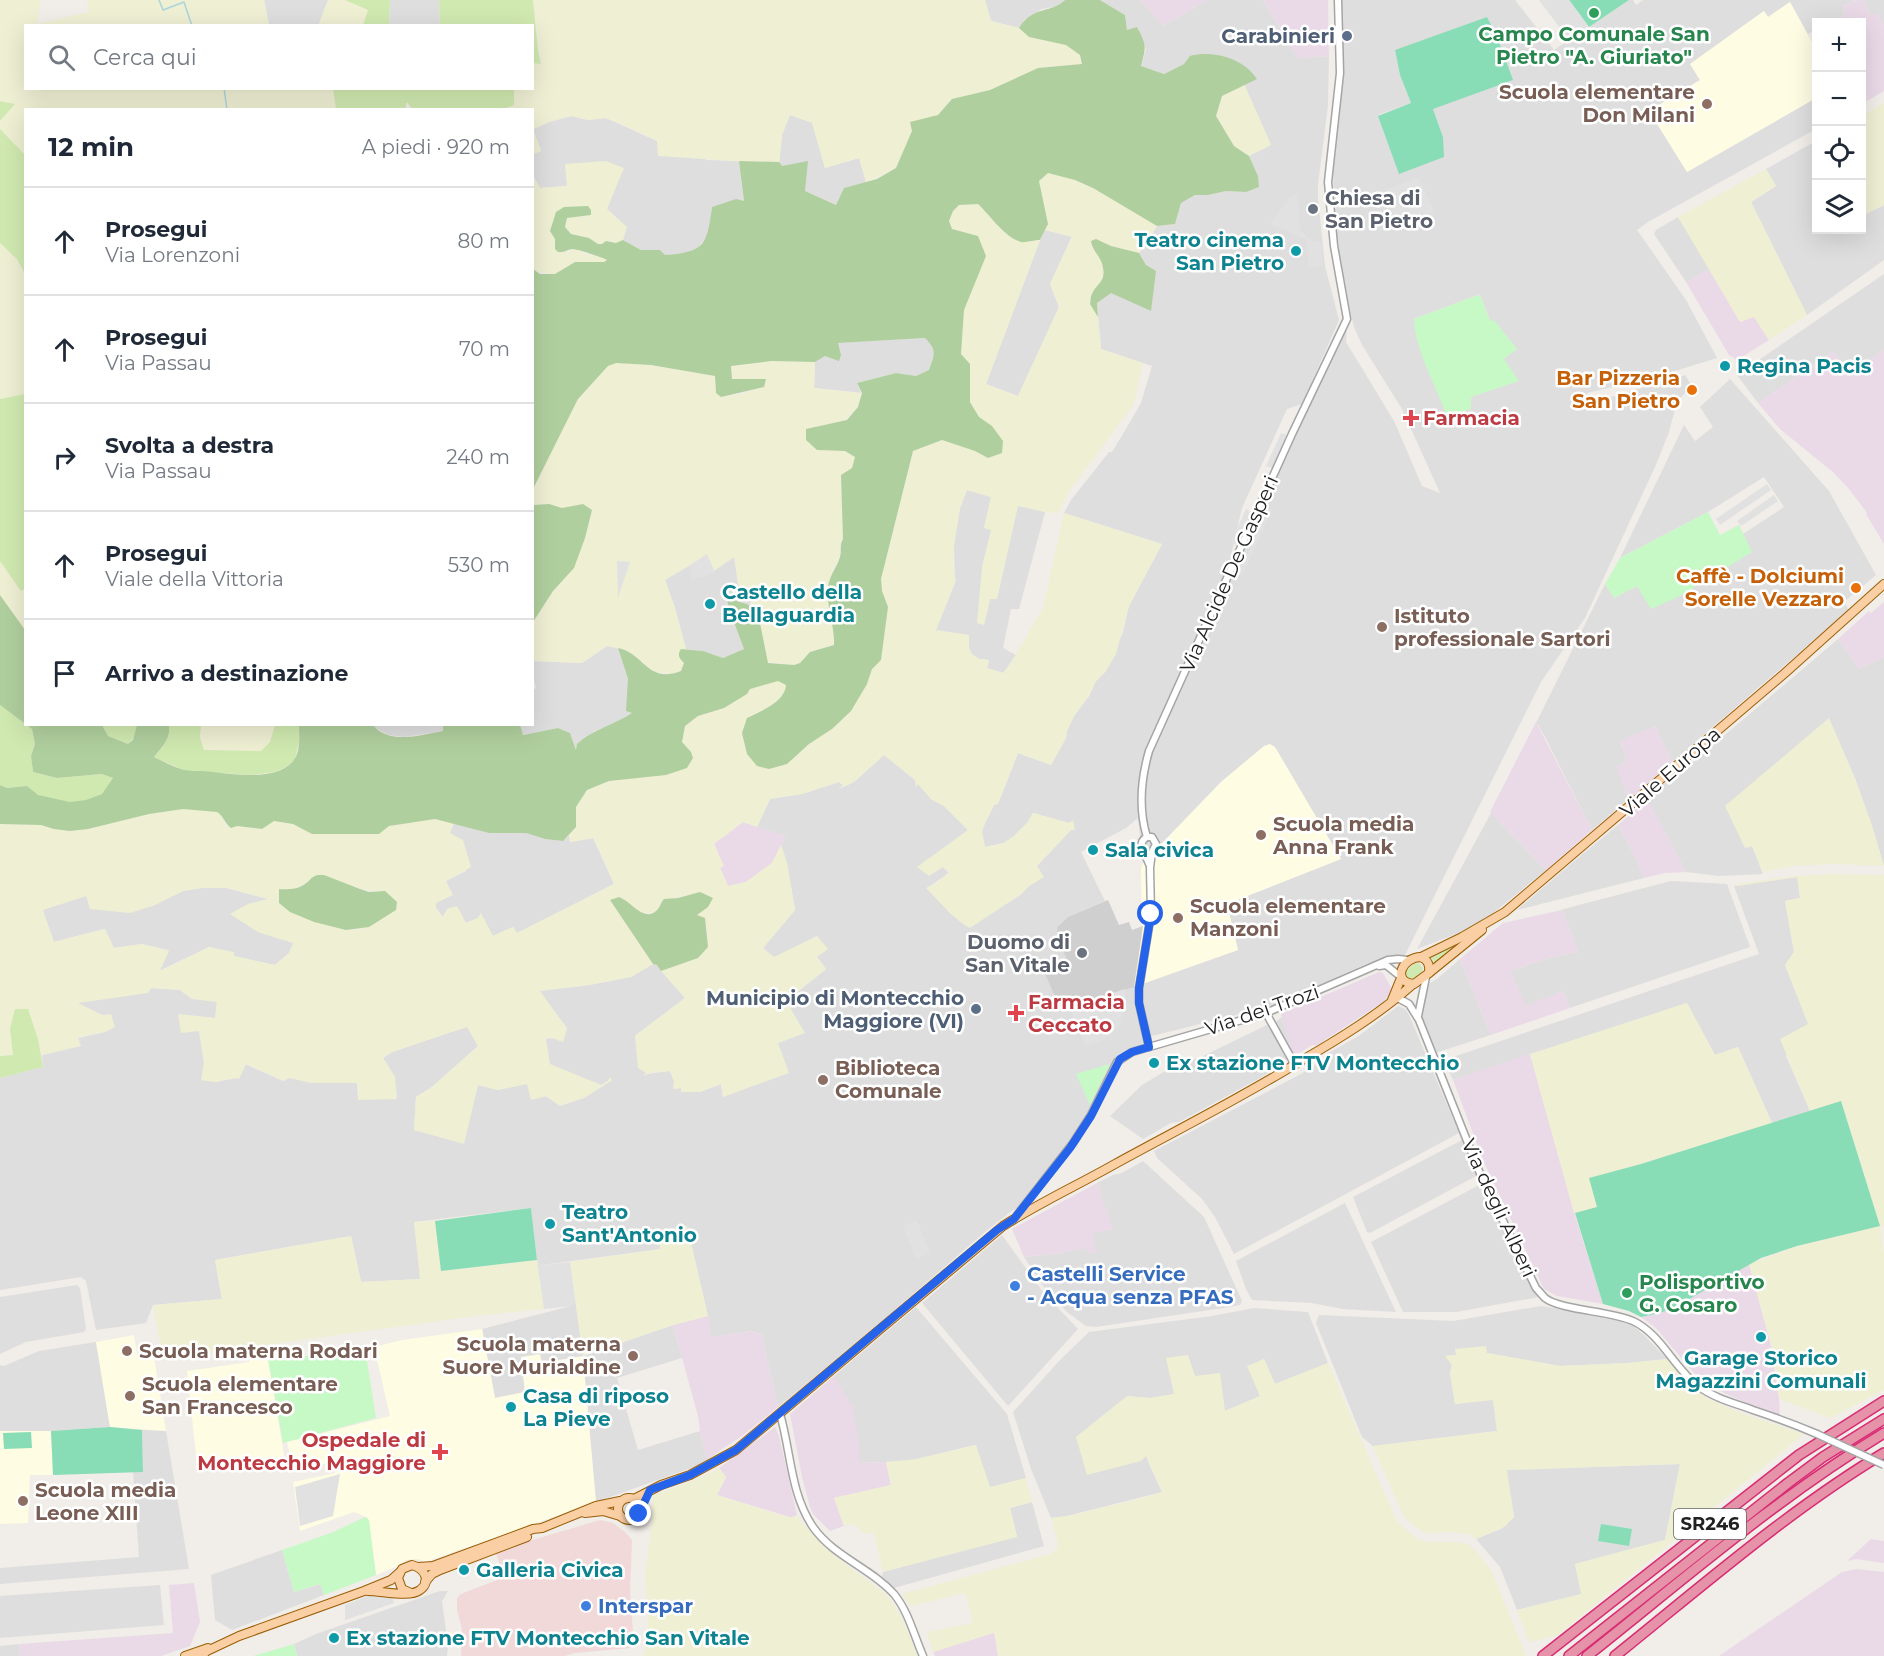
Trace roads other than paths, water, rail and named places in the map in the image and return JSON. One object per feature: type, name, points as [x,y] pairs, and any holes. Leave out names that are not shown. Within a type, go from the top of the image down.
[{"type":"highway","name":"SR246","points":[[1543,1656],[1799,1455],[1884,1401]]},
{"type":"highway","points":[[1569,1656],[1788,1483],[1823,1457],[1884,1419]]},
{"type":"highway","points":[[1587,1656],[1790,1496],[1884,1433]]},
{"type":"highway","points":[[1615,1656],[1796,1514],[1884,1453]]},
{"type":"main road","points":[[1848,619],[1884,584]]},
{"type":"main road","points":[[1848,619],[1884,592]]},
{"type":"main road","name":"Viale Europa","points":[[1408,960],[1421,957],[1505,912],[1848,619]]},
{"type":"main road","name":"Viale Europa","points":[[1256,1088],[1361,1025],[1428,975],[1490,922]]},
{"type":"main road","points":[[1421,957],[1428,962],[1430,967],[1428,975]]},
{"type":"main road","points":[[1395,1000],[1401,968],[1408,960]]},
{"type":"main road","points":[[1401,977],[1413,985]]},
{"type":"main road","name":"Viale Europa","points":[[634,1498],[690,1475],[736,1450],[997,1230],[1039,1204],[1291,1070],[1327,1046]]},
{"type":"main road","points":[[578,1515],[603,1511],[632,1520],[637,1516],[650,1490]]},
{"type":"main road","points":[[185,1656],[364,1591],[391,1580],[410,1566],[433,1566],[512,1536],[578,1515],[596,1506],[626,1498],[634,1498],[640,1508]]},
{"type":"main road","points":[[620,1501],[618,1509],[621,1517]]},
{"type":"main road","points":[[364,1591],[411,1593],[420,1591],[432,1574],[533,1534],[542,1528]]},
{"type":"main road","points":[[418,1567],[425,1575],[425,1582]]},
{"type":"main road","points":[[400,1572],[398,1578],[400,1586],[411,1593]]},
{"type":"main road","points":[[201,1656],[232,1639]]},
{"type":"street","name":"Via Alcide De Gasperi","points":[[1147,837],[1142,785],[1149,751],[1292,434],[1347,319],[1334,246],[1328,182],[1340,73],[1338,0]]},
{"type":"street","points":[[1149,1047],[1139,1003],[1139,988],[1151,914],[1150,868],[1152,852],[1156,844],[1155,840],[1147,837],[1141,841],[1150,868]]},
{"type":"street","points":[[1143,850],[1147,853],[1152,852]]},
{"type":"street","name":"Via dei Trozi","points":[[1014,1219],[1057,1165],[1091,1116],[1120,1059],[1132,1052],[1266,1013],[1388,960],[1398,958],[1408,960]]},
{"type":"street","points":[[1373,968],[1386,965],[1401,977]]},
{"type":"street","name":"Via degli Alberi","points":[[1419,1020],[1419,1009],[1428,975]]},
{"type":"street","points":[[1413,985],[1420,990],[1422,998]]},
{"type":"street","name":"Via degli Alberi","points":[[1395,1000],[1409,1004],[1419,1020],[1481,1176],[1536,1288],[1545,1299],[1556,1304],[1612,1314],[1643,1326],[1680,1369],[1700,1388],[1720,1398],[1817,1434],[1884,1465]]},
{"type":"street","points":[[1266,1013],[1295,1065]]},
{"type":"street","points":[[780,1414],[797,1494],[804,1511],[815,1529],[829,1544],[893,1593],[908,1618],[922,1656]]},
{"type":"waterway","points":[[159,0],[163,10],[184,2],[191,24]]},
{"type":"waterway","points":[[224,90],[227,108]]},
{"type":"place","name":"Campo Comunale San Pietro \"A. Giuriato\"","points":[[1594,13]]},
{"type":"place","name":"Carabinieri","points":[[1347,36]]},
{"type":"place","name":"Scuola elementare Don Milani","points":[[1707,104]]},
{"type":"place","name":"Chiesa di San Pietro","points":[[1313,209]]},
{"type":"place","name":"Teatro cinema San Pietro","points":[[1296,251]]},
{"type":"place","name":"Regina Pacis","points":[[1725,366]]},
{"type":"place","name":"Bar Pizzeria San Pietro","points":[[1692,390]]},
{"type":"place","name":"Farmacia","points":[[1411,418]]},
{"type":"place","name":"Caffè - Dolciumi Sorelle Vezzaro","points":[[1856,588]]},
{"type":"place","name":"Castello della Bellaguardia","points":[[710,604]]},
{"type":"place","name":"Istituto professionale Sartori","points":[[1382,627]]},
{"type":"place","name":"Scuola media Anna Frank","points":[[1261,835]]},
{"type":"place","name":"Sala civica","points":[[1093,850]]},
{"type":"place","name":"Scuola elementare Manzoni","points":[[1178,918]]},
{"type":"place","name":"Duomo di San Vitale","points":[[1082,953]]},
{"type":"place","name":"Municipio di Montecchio Maggiore (VI)","points":[[976,1009]]},
{"type":"place","name":"Farmacia Ceccato","points":[[1016,1013]]},
{"type":"place","name":"Ex stazione FTV Montecchio","points":[[1154,1063]]},
{"type":"place","name":"Biblioteca Comunale","points":[[823,1080]]},
{"type":"place","name":"Teatro Sant'Antonio","points":[[550,1224]]},
{"type":"place","name":"Castelli Service - Acqua senza PFAS","points":[[1015,1286]]},
{"type":"place","name":"Polisportivo G. Cosaro","points":[[1627,1293]]},
{"type":"place","name":"Garage Storico Magazzini Comunali","points":[[1761,1337]]},
{"type":"place","name":"Scuola materna Rodari","points":[[127,1351]]},
{"type":"place","name":"Scuola materna Suore Murialdine","points":[[633,1356]]},
{"type":"place","name":"Scuola elementare San Francesco","points":[[130,1396]]},
{"type":"place","name":"Casa di riposo La Pieve","points":[[511,1407]]},
{"type":"place","name":"Ospedale di Montecchio Maggiore","points":[[440,1452]]},
{"type":"place","name":"Scuola media Leone XIII","points":[[23,1501]]},
{"type":"place","name":"Galleria Civica","points":[[464,1570]]},
{"type":"place","name":"Interspar","points":[[586,1606]]},
{"type":"place","name":"Ex stazione FTV Montecchio San Vitale","points":[[334,1638]]}]
